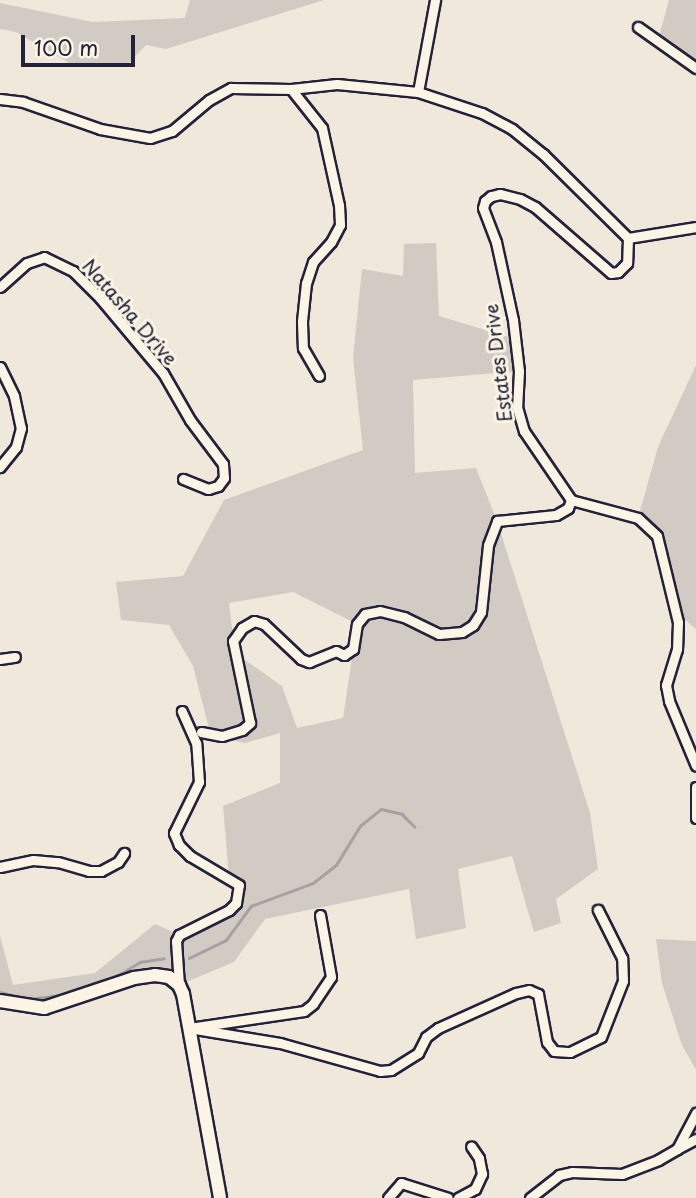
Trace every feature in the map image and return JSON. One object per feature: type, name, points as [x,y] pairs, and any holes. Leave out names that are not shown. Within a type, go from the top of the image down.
[{"type":"street","points":[[418,92],[435,0]]},
{"type":"street","points":[[638,27],[696,68]]},
{"type":"street","points":[[0,99],[23,102],[100,129],[150,138],[172,131],[222,92],[249,87],[291,89],[337,85],[418,92],[482,113],[512,129],[542,154],[628,238],[696,227]]},
{"type":"street","points":[[291,89],[322,128],[339,205],[340,225],[331,242],[313,262],[306,283],[302,321],[303,348],[319,376]]},
{"type":"street","name":"Estates Drive","points":[[571,500],[518,419],[519,372],[513,320],[496,242],[483,208],[485,201],[491,196],[500,194],[520,199],[535,207],[611,272],[618,272],[627,263],[628,238]]},
{"type":"street","name":"Natasha Drive","points":[[0,287],[27,263],[44,257],[73,271],[100,298],[163,373],[190,420],[223,464],[224,478],[218,486],[198,487],[183,480]]},
{"type":"street","points":[[0,367],[14,396],[21,428],[16,447],[0,467]]},
{"type":"street","points":[[201,732],[222,736],[242,730],[250,723],[233,640],[242,628],[254,621],[264,624],[301,659],[309,662],[336,651],[344,655],[353,649],[357,624],[365,614],[380,611],[404,617],[439,634],[462,632],[473,625],[481,612],[488,545],[497,520],[556,515],[568,508],[571,500],[638,519],[657,536],[678,622],[677,649],[666,685],[669,701],[696,766]]},
{"type":"street","points":[[0,659],[15,657]]},
{"type":"street","points":[[182,711],[196,743],[199,782],[174,833],[179,845],[195,861],[229,877],[239,885],[236,903],[229,910],[179,935],[176,941],[179,985],[190,1028],[220,1198]]},
{"type":"street","points":[[696,787],[696,818]]},
{"type":"street","points":[[0,867],[33,860],[101,871],[118,862],[124,853]]},
{"type":"street","points":[[190,1028],[279,1043],[380,1071],[391,1070],[418,1054],[426,1037],[438,1028],[516,993],[529,990],[538,995],[547,1042],[554,1051],[570,1052],[601,1037],[623,981],[622,958],[598,910]]},
{"type":"street","points":[[190,1028],[304,1011],[313,1004],[331,977],[320,915]]},
{"type":"street","points":[[0,1001],[44,1008],[134,978],[155,975],[169,977],[179,985]]},
{"type":"street","points":[[677,1149],[696,1113]]},
{"type":"street","points":[[530,1198],[559,1175],[572,1172],[622,1174],[647,1165],[696,1139]]},
{"type":"street","points":[[458,1198],[475,1189],[482,1174],[478,1158],[471,1146]]},
{"type":"street","points":[[388,1198],[401,1183],[448,1198]]},
{"type":"shaded area","points":[[190,0],[324,0],[166,49],[146,45],[125,67],[69,63],[16,32],[0,29],[0,3],[93,22],[185,18]]},
{"type":"shaded area","points":[[669,0],[696,0],[696,67],[658,40]]},
{"type":"shaded area","points":[[436,243],[439,316],[515,339],[519,371],[413,380],[415,473],[476,468],[497,521],[590,813],[598,869],[556,899],[561,923],[534,932],[512,856],[458,869],[466,928],[416,939],[409,889],[265,919],[234,962],[179,985],[155,975],[44,1008],[0,1001],[0,936],[13,985],[95,973],[155,924],[180,935],[229,910],[239,891],[229,877],[223,806],[280,783],[280,733],[245,743],[211,736],[193,666],[169,625],[121,620],[116,582],[183,576],[224,500],[363,450],[353,358],[362,269],[403,276],[404,244]],"holes":[[[293,592],[357,624],[343,718],[297,728],[282,686],[235,653],[229,603]]]},
{"type":"shaded area","points":[[696,365],[696,629],[674,610],[657,536],[638,518],[658,447]]},
{"type":"shaded area","points":[[656,939],[696,941],[696,1070],[682,1045],[662,983]]},
{"type":"waterway","points":[[189,958],[226,940],[251,906],[313,883],[336,865],[360,826],[381,809],[402,814],[415,827]]},
{"type":"waterway","points":[[110,980],[140,962],[164,958]]},
{"type":"waterway","points":[[0,992],[28,999],[67,994]]}]
